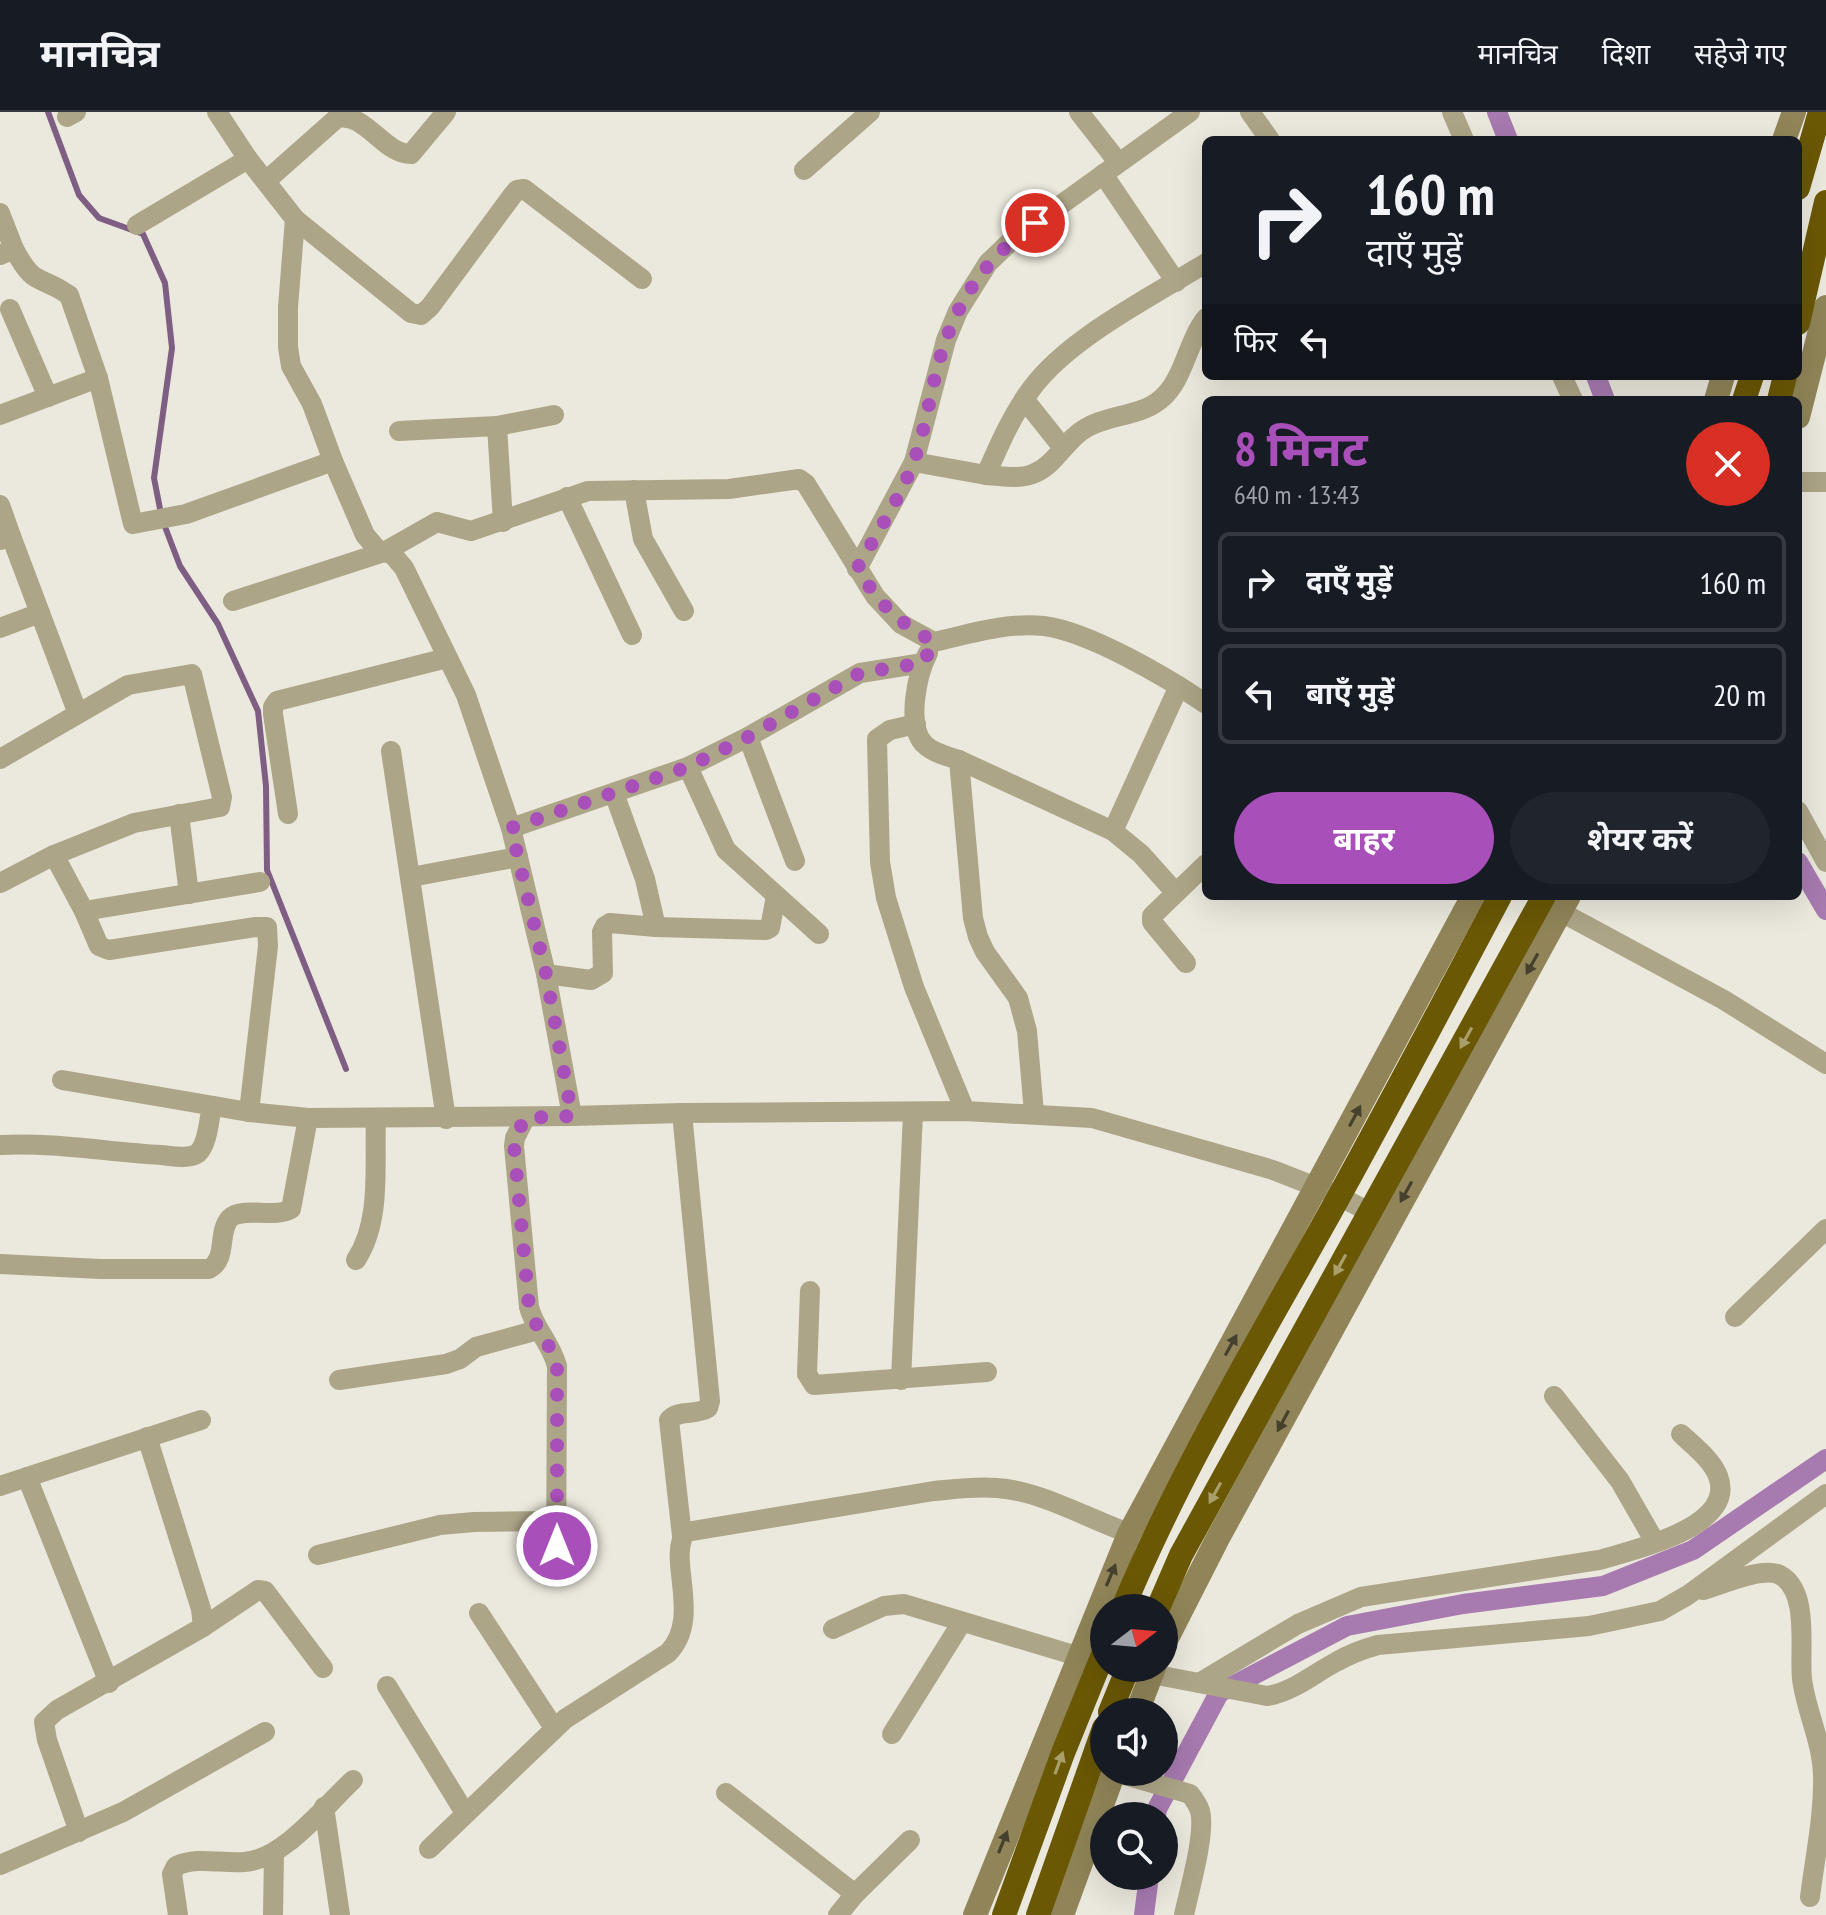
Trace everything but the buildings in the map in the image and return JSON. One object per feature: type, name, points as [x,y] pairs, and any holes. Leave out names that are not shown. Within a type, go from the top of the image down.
[{"type":"highway","points":[[1802,174],[1820,112]]},
{"type":"highway","points":[[1802,317],[1816,294],[1826,202]]},
{"type":"highway","points":[[1126,1594],[1140,1537],[1328,1191],[1409,1072],[1498,900]]},
{"type":"highway","points":[[1164,1594],[1181,1555],[1369,1212],[1558,901]]},
{"type":"highway","points":[[1004,1915],[1063,1753],[1098,1682]]},
{"type":"highway","points":[[1038,1915],[1090,1784]]},
{"type":"street","points":[[217,112],[248,159],[295,219],[411,313],[421,315],[430,307],[517,190],[524,189],[642,279]]},
{"type":"street","points":[[266,181],[337,118],[352,118],[398,151],[411,154],[446,112]]},
{"type":"street","points":[[804,170],[870,112]]},
{"type":"street","points":[[1079,112],[1176,282]]},
{"type":"street","points":[[857,569],[914,462],[946,340],[972,286],[988,263],[1012,240],[1190,112]]},
{"type":"street","points":[[1250,112],[1267,136]]},
{"type":"street","points":[[1452,112],[1462,136]]},
{"type":"street","points":[[1785,136],[1794,112]]},
{"type":"street","points":[[137,225],[248,159]]},
{"type":"street","points":[[0,213],[7,252],[34,279],[69,295],[98,378],[133,524],[163,519],[333,461]]},
{"type":"street","points":[[295,219],[288,307],[289,356],[312,404],[365,535],[369,542],[393,555],[404,568],[475,719],[511,828],[546,974],[572,1116]]},
{"type":"street","points":[[986,475],[1009,423],[1045,373],[1077,346],[1202,266]]},
{"type":"street","points":[[1802,401],[1826,307]]},
{"type":"street","points":[[10,309],[48,397]]},
{"type":"street","points":[[914,462],[986,475],[1014,477],[1033,474],[1043,469],[1087,427],[1139,411],[1162,398],[1179,373],[1202,323]]},
{"type":"street","points":[[0,415],[98,378]]},
{"type":"street","points":[[1024,399],[1063,448]]},
{"type":"street","points":[[399,431],[497,426],[554,415]]},
{"type":"street","points":[[497,426],[503,522]]},
{"type":"street","points":[[233,601],[384,552],[432,523],[443,522],[471,531],[588,491],[729,489],[799,479],[806,484],[875,596],[901,624],[934,642],[996,628],[1046,626],[1099,645],[1179,686],[1202,701]]},
{"type":"street","points":[[1802,482],[1826,482]]},
{"type":"street","points":[[634,490],[643,539],[684,611]]},
{"type":"street","points":[[567,497],[632,635]]},
{"type":"street","points":[[0,505],[6,538],[40,613],[78,714]]},
{"type":"street","points":[[0,628],[40,613]]},
{"type":"street","points":[[934,642],[917,678],[916,724],[924,745],[1113,831],[1141,854],[1175,892]]},
{"type":"street","points":[[288,814],[273,714],[277,701],[447,658]]},
{"type":"street","points":[[511,828],[688,767],[748,737],[848,677],[923,663]]},
{"type":"street","points":[[0,759],[128,685],[192,674],[223,802],[214,809],[134,823],[54,855],[0,883]]},
{"type":"street","points":[[1113,831],[1179,686]]},
{"type":"street","points":[[916,724],[890,730],[877,739],[881,870],[905,963],[965,1111]]},
{"type":"street","points":[[748,737],[795,861]]},
{"type":"street","points":[[391,751],[446,1119]]},
{"type":"street","points":[[959,760],[973,918],[985,952],[1011,986],[1022,1013],[1027,1031],[1034,1113]]},
{"type":"street","points":[[688,767],[726,850],[819,934]]},
{"type":"street","points":[[614,793],[645,879],[656,927]]},
{"type":"street","points":[[179,814],[189,894]]},
{"type":"street","points":[[1802,818],[1826,862]]},
{"type":"street","points":[[54,855],[99,946],[109,950],[267,927],[269,936],[249,1112]]},
{"type":"street","points":[[411,877],[518,857]]},
{"type":"street","points":[[1186,963],[1152,922],[1154,912],[1202,868]]},
{"type":"street","points":[[84,911],[260,882]]},
{"type":"street","points":[[546,974],[591,980],[598,978],[603,973],[602,932],[610,923],[766,930],[770,928],[776,896]]},
{"type":"street","points":[[1328,1191],[1471,900]]},
{"type":"street","points":[[1178,1617],[1558,901],[1826,1064]]},
{"type":"street","points":[[62,1080],[249,1112],[308,1118],[446,1119],[965,1111],[1092,1118],[1262,1166],[1328,1191],[1369,1212]]},
{"type":"street","points":[[0,1145],[55,1144],[150,1155],[193,1156],[200,1152],[212,1106]]},
{"type":"street","points":[[429,1849],[554,1728],[583,1706],[668,1653],[678,1643],[683,1620],[682,1536],[669,1420],[676,1414],[703,1411],[710,1401],[682,1113]]},
{"type":"street","points":[[901,1380],[913,1113]]},
{"type":"street","points":[[0,1264],[100,1269],[209,1269],[219,1259],[225,1228],[234,1215],[277,1214],[291,1209],[308,1118]]},
{"type":"street","points":[[525,1118],[514,1146],[529,1307],[538,1330],[548,1341],[557,1366],[556,1571]]},
{"type":"street","points":[[356,1260],[366,1245],[371,1223],[365,1119]]},
{"type":"street","points":[[1735,1317],[1826,1229]]},
{"type":"street","points":[[810,1291],[807,1374],[814,1385],[987,1372]]},
{"type":"street","points":[[339,1380],[446,1364],[460,1359],[476,1347],[538,1330]]},
{"type":"street","points":[[1554,1396],[1620,1481],[1655,1542]]},
{"type":"street","points":[[0,1486],[201,1420]]},
{"type":"street","points":[[1209,1685],[1298,1624],[1361,1597],[1574,1565],[1655,1542],[1698,1523],[1718,1504],[1720,1479],[1713,1466],[1681,1434]]},
{"type":"street","points":[[147,1437],[201,1609],[203,1627]]},
{"type":"street","points":[[27,1477],[109,1683]]},
{"type":"street","points":[[682,1536],[695,1529],[972,1487],[999,1488],[1028,1494],[1140,1537],[1126,1594]]},
{"type":"street","points":[[1178,1677],[1267,1696],[1284,1693],[1346,1656],[1378,1645],[1589,1626],[1660,1611],[1688,1595],[1826,1494]]},
{"type":"street","points":[[318,1555],[440,1525],[557,1521]]},
{"type":"street","points":[[1688,1595],[1757,1573],[1782,1575],[1791,1584],[1801,1618],[1802,1680],[1817,1735],[1822,1768],[1822,1797],[1810,1897]]},
{"type":"street","points":[[79,1832],[47,1740],[44,1722],[57,1710],[203,1627],[258,1590],[271,1596],[323,1668]]},
{"type":"street","points":[[833,1629],[896,1603],[1090,1658]]},
{"type":"street","points":[[479,1613],[554,1728]]},
{"type":"street","points":[[892,1734],[962,1622]]},
{"type":"street","points":[[975,1915],[1098,1682]]},
{"type":"street","points":[[387,1686],[465,1813]]},
{"type":"street","points":[[0,1865],[123,1812],[265,1732]]},
{"type":"street","points":[[178,1915],[172,1874],[176,1866],[196,1860],[244,1862],[263,1859],[274,1853],[353,1780]]},
{"type":"street","points":[[1062,1915],[1109,1786]]},
{"type":"street","points":[[1162,1786],[1190,1794],[1201,1814],[1201,1829],[1184,1915]]},
{"type":"street","points":[[726,1793],[855,1894]]},
{"type":"street","points":[[324,1807],[340,1915]]},
{"type":"street","points":[[838,1915],[910,1840]]},
{"type":"street","points":[[273,1915],[274,1853]]},
{"type":"waterway","points":[[48,112],[79,195],[99,218],[143,234],[165,283],[172,348],[154,478],[162,519],[180,566],[218,624],[258,711],[266,786],[267,870],[346,1069]]},
{"type":"waterway","points":[[1497,112],[1506,136]]},
{"type":"waterway","points":[[1598,380],[1604,396]]},
{"type":"waterway","points":[[1802,869],[1826,910]]},
{"type":"waterway","points":[[1161,1802],[1219,1693],[1347,1626],[1463,1604],[1603,1586],[1693,1550],[1826,1459]]},
{"type":"waterway","points":[[1144,1915],[1147,1890]]},
{"type":"route","points":[[557,1546],[557,1366],[548,1341],[538,1330],[529,1307],[514,1146],[525,1118],[572,1116],[546,974],[511,828],[688,767],[748,737],[848,677],[923,663],[934,642],[901,624],[875,596],[857,569],[914,462],[937,370],[958,311],[988,263],[1035,223]]}]
